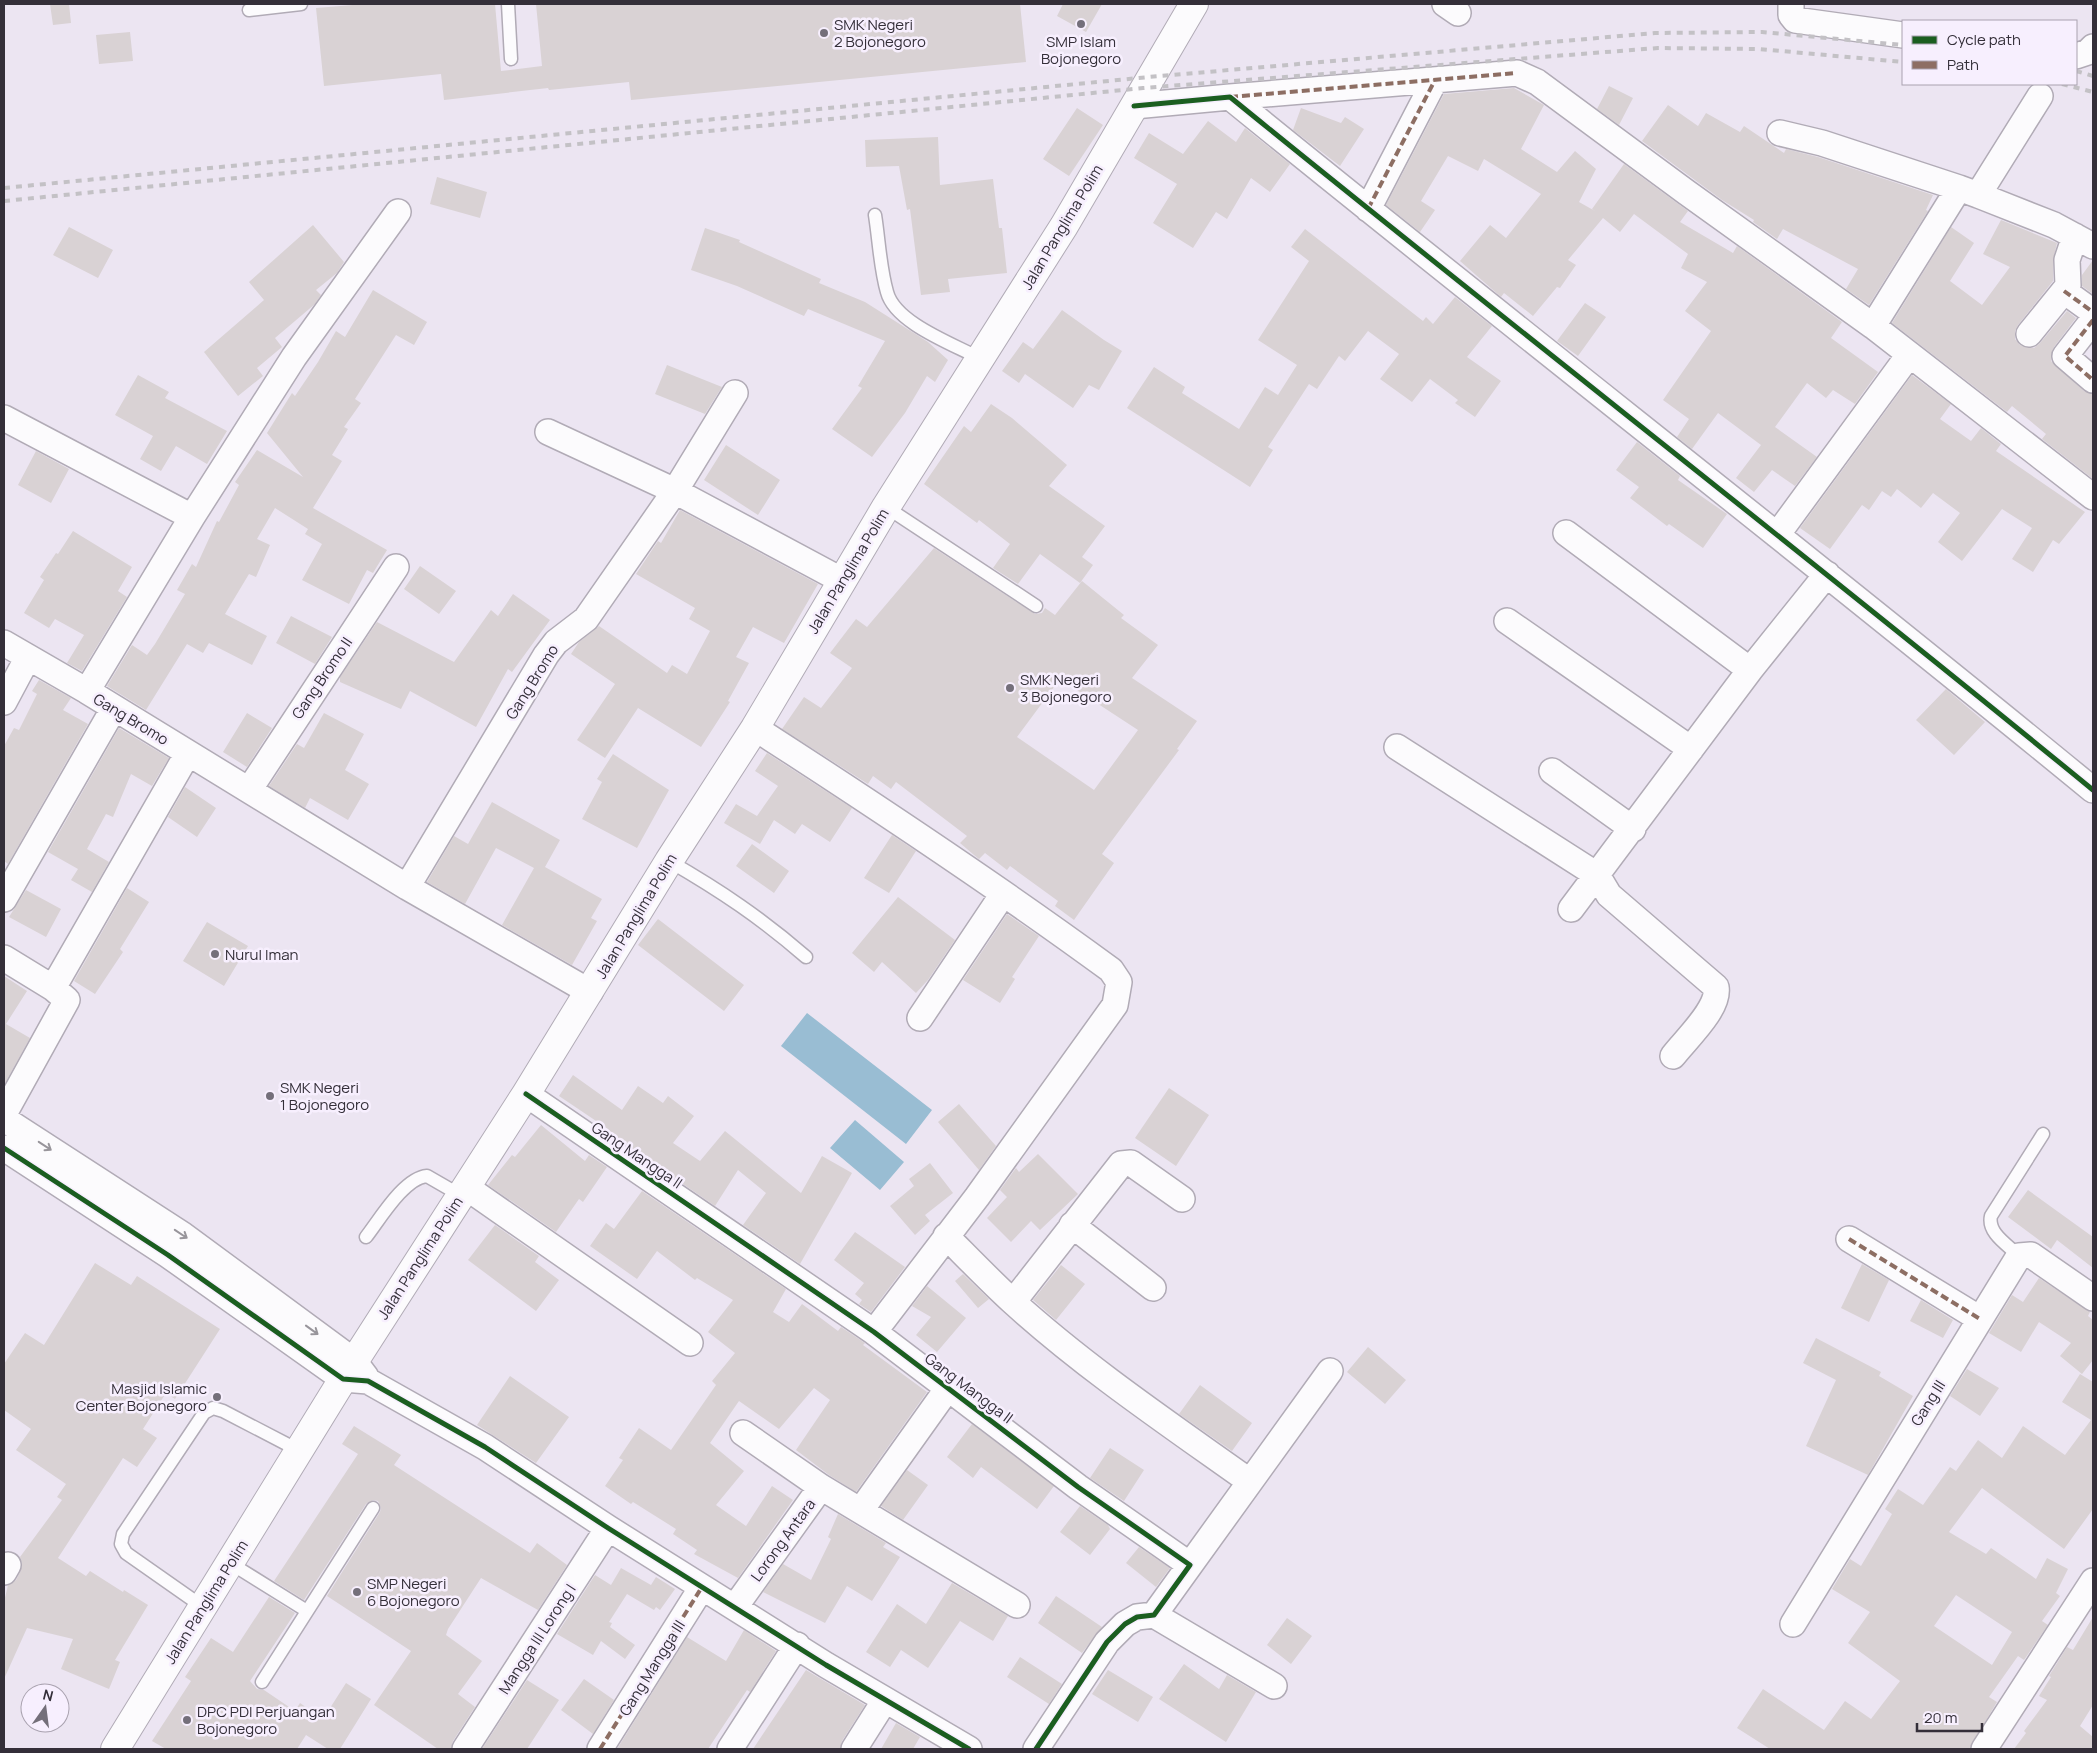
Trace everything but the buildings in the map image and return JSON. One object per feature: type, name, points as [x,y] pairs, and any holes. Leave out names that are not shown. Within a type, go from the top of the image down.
[{"type":"main road","name":"Jalan Panglima Polim","points":[[115,1749],[300,1450],[355,1374],[463,1191],[590,992],[669,861],[755,728],[886,507],[1064,226],[1149,77],[1194,4]]},
{"type":"street","points":[[1791,4],[1790,15],[1795,20],[1902,35]]},
{"type":"street","points":[[2077,56],[2088,52],[2093,47]]},
{"type":"street","points":[[1134,106],[1230,96],[1517,73],[1537,82],[1873,326],[2093,497]]},
{"type":"street","points":[[1368,209],[1435,80]]},
{"type":"street","points":[[1230,96],[1368,209],[1827,574],[2093,790]]},
{"type":"street","points":[[1873,326],[2040,96]]},
{"type":"street","points":[[1780,133],[1822,143],[1969,192],[2054,225],[2084,241],[2067,260],[2069,282],[2064,291],[2029,334]]},
{"type":"street","points":[[86,691],[192,517],[294,357],[398,212]]},
{"type":"street","points":[[2064,291],[2093,312]]},
{"type":"street","points":[[2093,320],[2065,356],[2093,380]]},
{"type":"street","points":[[1777,535],[1909,355]]},
{"type":"street","name":"Gang Bromo","points":[[407,887],[546,655],[556,642],[586,619],[675,490],[735,393]]},
{"type":"street","points":[[4,418],[192,517]]},
{"type":"street","points":[[548,432],[675,490],[843,581]]},
{"type":"street","points":[[1566,533],[1750,670]]},
{"type":"street","name":"Gang Bromo II","points":[[248,790],[396,567]]},
{"type":"street","points":[[1571,909],[1633,829],[1750,670],[1827,574]]},
{"type":"street","points":[[1507,621],[1691,749]]},
{"type":"street","name":"Gang Bromo","points":[[4,642],[407,887],[590,992]]},
{"type":"street","points":[[4,702],[28,657]]},
{"type":"street","points":[[4,900],[114,708]]},
{"type":"street","points":[[755,728],[876,806],[1112,970],[1116,975],[1119,990],[1115,1005],[977,1198],[874,1332]]},
{"type":"street","points":[[1397,747],[1597,875],[1609,896],[1716,986],[1717,994],[1714,1005],[1673,1056]]},
{"type":"street","points":[[53,988],[188,753]]},
{"type":"street","points":[[1552,771],[1633,829]]},
{"type":"street","points":[[920,1018],[1003,894]]},
{"type":"street","points":[[4,958],[64,996],[66,1004],[4,1114]]},
{"type":"street","name":"Gang Mangga II","points":[[526,1094],[874,1332],[1078,1487],[1190,1565]]},
{"type":"street","points":[[4,1119],[182,1235],[355,1374]]},
{"type":"street","points":[[4,1148],[355,1374],[485,1447],[702,1587],[885,1700],[969,1749]]},
{"type":"street","points":[[1013,1302],[1117,1166],[1124,1162],[1131,1163],[1182,1199]]},
{"type":"street","points":[[463,1191],[690,1344]]},
{"type":"street","points":[[1072,1225],[1153,1288]]},
{"type":"street","points":[[946,1236],[1013,1302],[1125,1393],[1249,1481]]},
{"type":"street","points":[[1850,1239],[1980,1318]]},
{"type":"street","points":[[2019,1256],[2031,1255],[2093,1298]]},
{"type":"street","name":"Gang III","points":[[1793,1624],[2019,1256]]},
{"type":"street","points":[[1154,1615],[1330,1371]]},
{"type":"street","points":[[861,1510],[948,1388]]},
{"type":"street","points":[[743,1433],[821,1487]]},
{"type":"street","name":"Lorong Antara","points":[[735,1607],[821,1487],[1017,1605]]},
{"type":"street","name":"Mangga III Lorong I","points":[[465,1749],[608,1528]]},
{"type":"street","points":[[1984,1749],[2093,1581]]},
{"type":"street","name":"Gang Mangga III","points":[[600,1749],[702,1587]]},
{"type":"street","points":[[1036,1749],[1107,1642],[1125,1624],[1137,1617],[1154,1615],[1274,1686]]},
{"type":"street","points":[[730,1749],[797,1645]]},
{"type":"street","points":[[854,1749],[885,1700]]},
{"type":"lane","points":[[249,10],[301,4]]},
{"type":"lane","points":[[508,4],[511,59]]},
{"type":"lane","points":[[875,215],[887,293],[895,307],[924,330],[979,358]]},
{"type":"lane","points":[[886,507],[1036,606]]},
{"type":"lane","points":[[669,861],[729,896],[772,927],[806,957]]},
{"type":"lane","points":[[2019,1256],[1992,1230],[1989,1223],[1991,1216],[2043,1134]]},
{"type":"lane","points":[[366,1237],[406,1187],[422,1176],[427,1176],[463,1191]]},
{"type":"lane","points":[[203,1607],[126,1553],[121,1544],[123,1534],[204,1413],[213,1408],[223,1411],[300,1450]]},
{"type":"lane","points":[[262,1682],[374,1508]]},
{"type":"lane","points":[[230,1563],[307,1611]]},
{"type":"water","points":[[807,1013],[932,1110],[906,1144],[781,1046]]},
{"type":"water","points":[[855,1120],[904,1162],[880,1190],[830,1148]]},
{"type":"railway","points":[[4,188],[1149,77],[1655,33],[1762,32],[1902,45]]},
{"type":"railway","points":[[4,201],[1143,88],[1658,48],[1759,49],[1902,62]]},
{"type":"railway","points":[[2077,71],[2093,76]]},
{"type":"railway","points":[[2066,85],[2093,92]]},
{"type":"marked path","points":[[1230,97],[1517,73]]},
{"type":"marked path","points":[[1368,209],[1435,80]]},
{"type":"marked path","points":[[2064,291],[2093,312]]},
{"type":"marked path","points":[[2093,320],[2065,356],[2093,380]]},
{"type":"marked path","points":[[1849,1239],[1980,1319]]},
{"type":"marked path","points":[[600,1749],[702,1587]]},
{"type":"cycle path","points":[[1134,106],[1230,97],[2093,790]]},
{"type":"cycle path","points":[[526,1094],[874,1332],[1078,1487],[1190,1565],[1154,1615],[1137,1617],[1125,1624],[1107,1642],[1036,1749]]},
{"type":"cycle path","points":[[4,1148],[168,1255],[343,1379],[368,1381],[485,1447],[608,1528],[826,1665],[969,1749]]},
{"type":"place","name":"SMP Islam Bojonegoro","points":[[1081,24]]},
{"type":"place","name":"SMK Negeri 2 Bojonegoro","points":[[824,33]]},
{"type":"place","name":"SMK Negeri 3 Bojonegoro","points":[[1010,688]]},
{"type":"place","name":"Nurul Iman","points":[[215,954]]},
{"type":"place","name":"SMK Negeri 1 Bojonegoro","points":[[270,1096]]},
{"type":"place","name":"Masjid Islamic Center Bojonegoro","points":[[217,1397]]},
{"type":"place","name":"SMP Negeri 6 Bojonegoro","points":[[357,1592]]},
{"type":"place","name":"DPC PDI Perjuangan Bojonegoro","points":[[187,1720]]}]
